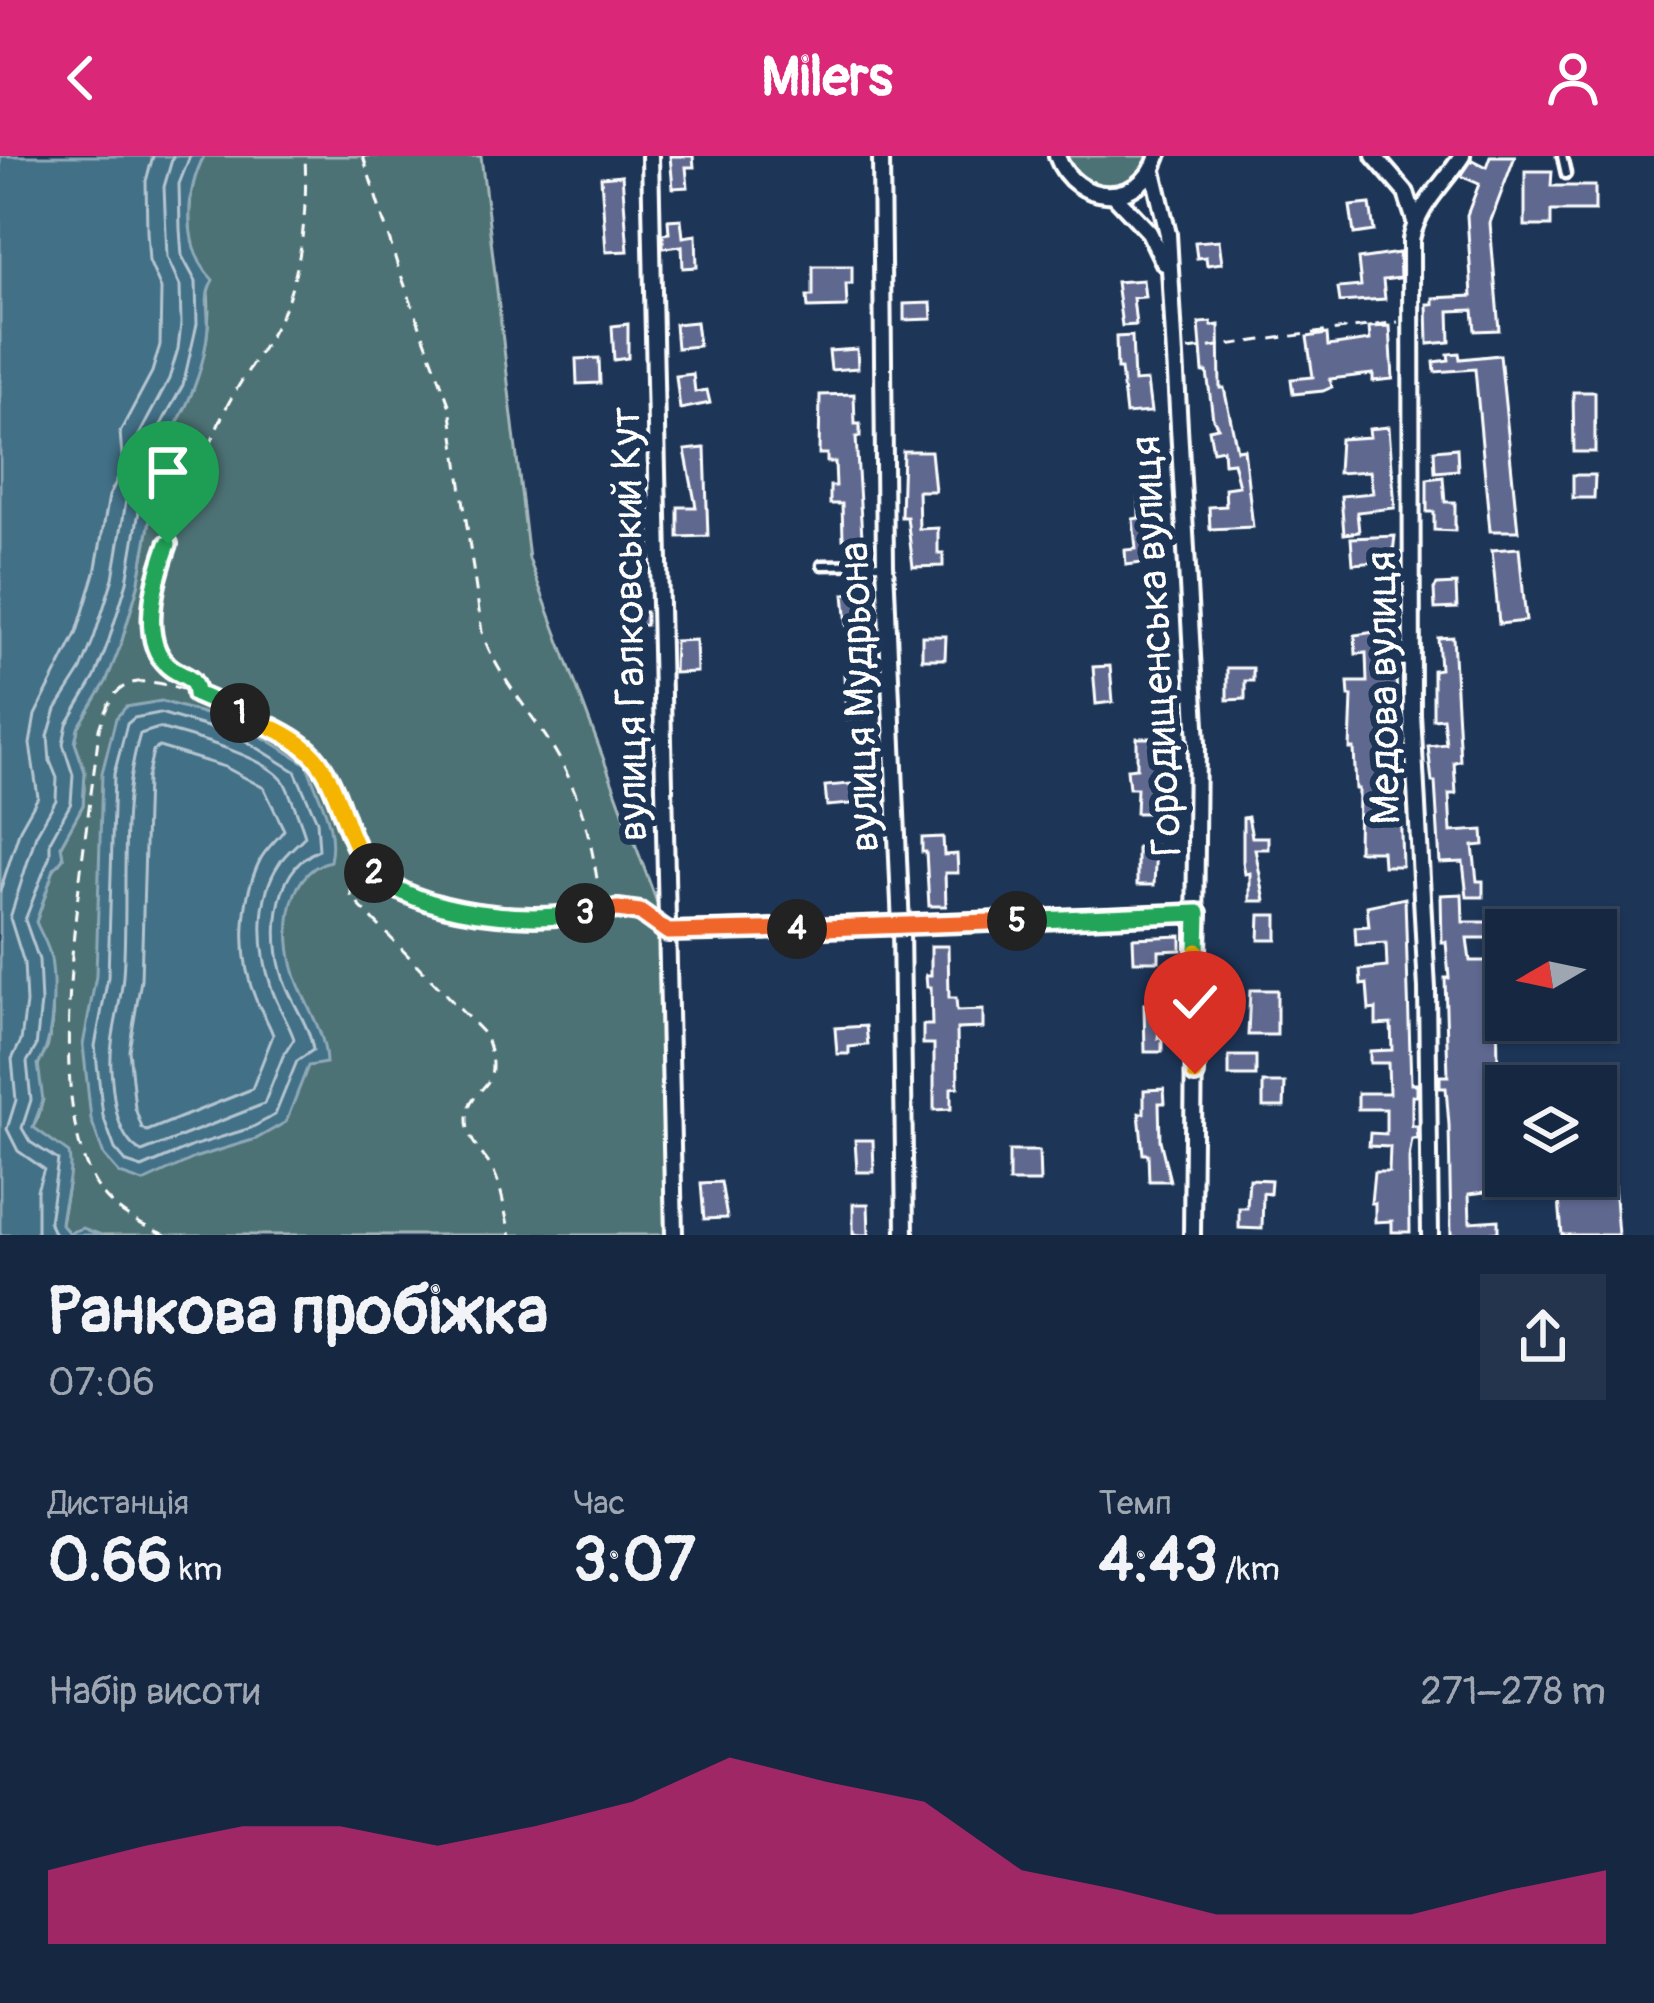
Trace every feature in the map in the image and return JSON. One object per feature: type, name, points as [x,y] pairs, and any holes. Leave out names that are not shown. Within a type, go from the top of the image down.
[{"type":"street","name":"вулиця Галковський Кут","points":[[650,156],[674,1235]]},
{"type":"street","name":"вулиця Мудрьона","points":[[881,156],[885,564],[901,926],[905,1235]]},
{"type":"street","name":"Городищенська вулиця","points":[[1057,156],[1076,184],[1096,194],[1132,190],[1156,163]]},
{"type":"street","points":[[1374,156],[1406,193],[1415,221]]},
{"type":"street","points":[[1415,221],[1462,156]]},
{"type":"street","name":"Городищенська вулиця","points":[[1156,163],[1168,234],[1197,743],[1192,1235]]},
{"type":"street","name":"Городищенська вулиця","points":[[1114,195],[1149,232],[1168,271]]},
{"type":"street","name":"Медова вулиця","points":[[1415,221],[1410,320],[1412,714],[1427,989],[1430,1235]]},
{"type":"street","points":[[668,932],[1198,913]]},
{"type":"lane","points":[[1562,156],[1566,174]]},
{"type":"lane","points":[[822,565],[885,564]]},
{"type":"path","points":[[196,694],[190,678],[162,658],[152,622],[155,580],[219,422],[274,331],[290,292],[305,212],[304,156]]},
{"type":"path","points":[[363,156],[398,267],[446,393],[482,632],[490,656],[543,732],[574,793],[592,843],[602,911]]},
{"type":"path","points":[[1174,352],[1410,320]]},
{"type":"path","points":[[166,1235],[134,1221],[92,1178],[70,1101],[67,1040],[100,729],[106,708],[121,688],[143,681],[196,694],[295,740],[325,775],[355,848],[385,883],[457,908],[534,919],[640,912],[668,932]]},
{"type":"path","points":[[370,870],[350,897],[485,1034],[494,1073],[468,1112],[467,1126],[495,1174],[511,1235]]},
{"type":"green space","points":[[204,156],[481,156],[529,559],[668,932],[674,1235],[101,1235],[83,1229],[69,1233],[61,1224],[68,1185],[33,1127],[40,1109],[38,1071],[48,1044],[53,998],[50,967],[36,922],[54,869],[63,858],[61,845],[83,805],[85,772],[75,743],[78,728],[120,647],[138,586],[152,508],[168,482],[171,466],[163,445],[194,388],[205,347],[207,284],[193,249],[190,213],[192,189]]},
{"type":"green space","points":[[1059,156],[1156,156],[1138,184],[1091,191]]},
{"type":"water","points":[[0,156],[204,156],[193,186],[190,220],[196,253],[213,280],[207,298],[206,343],[193,389],[163,445],[181,479],[168,482],[152,508],[138,586],[120,647],[106,682],[78,728],[75,743],[85,772],[83,805],[61,845],[63,858],[54,869],[36,922],[50,954],[53,998],[47,1043],[38,1064],[43,1100],[33,1127],[69,1153],[61,1224],[69,1233],[83,1228],[101,1235],[0,1235]]},
{"type":"water","points":[[161,701],[243,725],[307,764],[329,823],[332,848],[330,861],[302,880],[288,930],[293,967],[320,1031],[326,1063],[308,1066],[286,1122],[256,1139],[197,1157],[143,1182],[120,1174],[104,1156],[91,1119],[83,1045],[96,976],[102,773],[116,718],[126,707]]},
{"type":"building","points":[[670,156],[693,156],[694,167],[686,167],[688,187],[673,188]]},
{"type":"building","points":[[1490,156],[1515,156],[1490,223],[1499,330],[1475,331],[1473,310],[1449,311],[1450,342],[1428,344],[1427,304],[1433,304],[1433,298],[1472,296],[1467,215],[1479,184],[1461,176],[1472,160],[1486,167]]},
{"type":"building","points":[[1525,171],[1552,171],[1551,186],[1595,186],[1595,211],[1551,211],[1551,226],[1525,226]]},
{"type":"building","points":[[622,175],[628,251],[606,252],[601,177]]},
{"type":"building","points":[[1370,204],[1374,231],[1354,234],[1350,206]]},
{"type":"building","points":[[681,219],[683,237],[696,235],[697,267],[683,268],[682,246],[663,248],[668,220]]},
{"type":"building","points":[[1219,240],[1222,263],[1207,265],[1206,257],[1197,258],[1195,242]]},
{"type":"building","points":[[1399,253],[1400,278],[1383,280],[1385,299],[1340,302],[1338,288],[1361,286],[1358,259]]},
{"type":"building","points":[[813,266],[852,266],[852,284],[846,284],[847,307],[808,308]]},
{"type":"building","points":[[1143,280],[1145,297],[1133,298],[1136,325],[1122,326],[1116,282]]},
{"type":"building","points":[[931,303],[932,319],[904,320],[904,304]]},
{"type":"building","points":[[696,322],[699,346],[677,348],[675,324]]},
{"type":"building","points":[[1199,323],[1219,325],[1220,388],[1224,388],[1237,450],[1244,449],[1253,527],[1210,529],[1209,507],[1226,506],[1225,488],[1239,486],[1233,462],[1224,463],[1223,449],[1213,451],[1209,429],[1218,427],[1207,372],[1203,372]]},
{"type":"building","points":[[628,324],[628,358],[614,360],[612,326]]},
{"type":"building","points":[[1390,326],[1393,379],[1373,381],[1373,374],[1330,379],[1332,387],[1323,391],[1293,394],[1291,379],[1313,377],[1307,337],[1327,334],[1328,346],[1370,340],[1369,327]]},
{"type":"building","points":[[1132,336],[1134,382],[1147,381],[1151,412],[1126,414],[1116,337]]},
{"type":"building","points":[[857,349],[858,368],[831,370],[829,351]]},
{"type":"building","points":[[1459,353],[1460,359],[1500,355],[1518,531],[1490,531],[1475,369],[1435,372],[1434,362]]},
{"type":"building","points":[[599,358],[600,383],[577,384],[576,359]]},
{"type":"building","points":[[693,374],[695,392],[707,390],[710,403],[680,409],[676,376]]},
{"type":"building","points":[[1573,392],[1595,392],[1595,452],[1574,452]]},
{"type":"building","points":[[854,394],[855,424],[860,424],[860,437],[856,437],[862,537],[843,539],[842,504],[830,504],[830,486],[836,486],[835,462],[819,454],[820,395]]},
{"type":"building","points":[[1389,427],[1395,508],[1357,512],[1359,532],[1344,534],[1341,496],[1373,493],[1370,471],[1338,473],[1340,439],[1370,437],[1369,429]]},
{"type":"building","points":[[705,448],[708,536],[678,537],[678,507],[696,507],[685,450]]},
{"type":"building","points":[[1457,448],[1458,470],[1435,472],[1434,450]]},
{"type":"building","points":[[903,451],[931,451],[935,491],[918,491],[919,529],[938,528],[943,566],[913,567],[907,517],[901,517]]},
{"type":"building","points":[[1573,475],[1595,475],[1594,498],[1573,498]]},
{"type":"building","points":[[1443,477],[1445,502],[1455,502],[1455,531],[1434,530],[1434,512],[1427,512],[1427,479]]},
{"type":"building","points":[[1139,499],[1155,499],[1157,532],[1148,532],[1150,562],[1126,565],[1125,550],[1136,549],[1133,519],[1139,518]]},
{"type":"building","points":[[1395,536],[1392,561],[1353,564],[1351,538]]},
{"type":"building","points":[[1519,548],[1526,621],[1499,624],[1492,550]]},
{"type":"building","points":[[1456,584],[1457,608],[1435,609],[1437,585]]},
{"type":"building","points":[[638,590],[638,612],[646,612],[646,625],[626,626],[621,591]]},
{"type":"building","points":[[862,592],[864,624],[847,626],[844,594]]},
{"type":"building","points":[[1394,629],[1395,650],[1383,651],[1383,673],[1396,672],[1402,866],[1383,866],[1382,851],[1358,851],[1359,789],[1354,749],[1350,749],[1348,682],[1367,682],[1366,653],[1356,654],[1355,635]]},
{"type":"building","points":[[922,636],[946,636],[945,659],[922,659]]},
{"type":"building","points":[[1453,637],[1460,761],[1454,762],[1456,794],[1449,794],[1451,832],[1483,830],[1484,845],[1473,846],[1483,897],[1467,897],[1463,862],[1440,863],[1428,746],[1446,744],[1443,718],[1433,719],[1433,670],[1440,669],[1438,638]]},
{"type":"building","points":[[696,640],[697,672],[674,673],[675,641]]},
{"type":"building","points":[[1110,666],[1113,702],[1096,704],[1093,667]]},
{"type":"building","points":[[1227,668],[1253,668],[1253,681],[1245,681],[1245,699],[1227,700]]},
{"type":"building","points":[[862,674],[865,718],[846,720],[844,675]]},
{"type":"building","points":[[1137,738],[1155,738],[1155,756],[1162,756],[1163,813],[1136,813],[1137,788],[1129,788],[1127,769],[1137,768]]},
{"type":"building","points":[[862,783],[864,803],[827,806],[825,786]]},
{"type":"building","points":[[1248,817],[1252,837],[1268,837],[1268,849],[1255,849],[1265,901],[1250,901],[1250,873],[1245,874],[1243,862],[1243,818]]},
{"type":"building","points":[[943,837],[944,855],[957,854],[958,873],[945,873],[946,906],[929,906],[922,838]]},
{"type":"building","points":[[1156,846],[1154,885],[1137,885],[1137,847]]},
{"type":"building","points":[[1462,894],[1463,922],[1485,922],[1485,938],[1467,938],[1470,961],[1485,961],[1485,1041],[1498,1041],[1498,1065],[1485,1065],[1485,1192],[1469,1194],[1470,1222],[1498,1220],[1498,1232],[1451,1235],[1449,1125],[1446,1088],[1440,1088],[1440,1076],[1448,1076],[1445,978],[1449,978],[1441,895]]},
{"type":"building","points":[[1405,898],[1411,1084],[1417,1084],[1412,1126],[1417,1126],[1418,1139],[1412,1139],[1409,1158],[1410,1232],[1392,1232],[1392,1221],[1375,1222],[1375,1203],[1371,1203],[1374,1172],[1389,1172],[1390,1147],[1369,1146],[1370,1133],[1386,1134],[1386,1109],[1358,1109],[1358,1093],[1389,1093],[1388,1063],[1370,1063],[1370,1051],[1392,1050],[1391,1024],[1376,1025],[1376,1009],[1369,1010],[1367,984],[1361,985],[1360,970],[1387,967],[1386,943],[1356,945],[1355,927],[1369,926],[1367,906]]},
{"type":"building","points":[[1260,915],[1277,915],[1277,940],[1259,940]]},
{"type":"building","points":[[1181,936],[1181,950],[1159,951],[1159,961],[1134,961],[1133,938]]},
{"type":"building","points":[[931,946],[948,946],[949,998],[956,998],[957,1011],[983,1010],[983,1028],[957,1029],[958,1087],[951,1088],[951,1109],[934,1110],[934,1044],[923,1044],[923,1025],[932,1025],[926,975],[931,975]]},
{"type":"building","points":[[1250,990],[1277,990],[1277,1035],[1248,1035]]},
{"type":"building","points":[[1162,1003],[1158,1038],[1162,1038],[1162,1052],[1145,1052],[1144,1004]]},
{"type":"building","points":[[866,1026],[868,1045],[837,1054],[835,1028]]},
{"type":"building","points":[[1229,1056],[1256,1056],[1256,1076],[1229,1076]]},
{"type":"building","points":[[1263,1083],[1285,1083],[1284,1107],[1263,1107]]},
{"type":"building","points":[[1164,1089],[1165,1103],[1159,1103],[1160,1140],[1170,1181],[1149,1181],[1139,1113],[1144,1113],[1144,1090]]},
{"type":"building","points":[[855,1140],[873,1140],[874,1172],[857,1172]]},
{"type":"building","points":[[1009,1151],[1039,1151],[1040,1182],[1009,1182]]},
{"type":"building","points":[[1249,1179],[1271,1180],[1270,1194],[1263,1193],[1262,1229],[1239,1228],[1239,1208],[1247,1208]]},
{"type":"building","points":[[721,1182],[727,1218],[704,1219],[701,1183]]},
{"type":"building","points":[[1559,1197],[1615,1197],[1618,1235],[1562,1235]]},
{"type":"building","points":[[853,1204],[868,1204],[869,1235],[853,1235]]},
{"type":"route","points":[[168,544],[151,604],[162,658],[190,678],[196,694],[308,750],[325,775],[355,848],[385,883],[457,908],[504,916],[534,919],[630,910],[650,916],[668,932],[1198,913],[1195,1074]]}]
